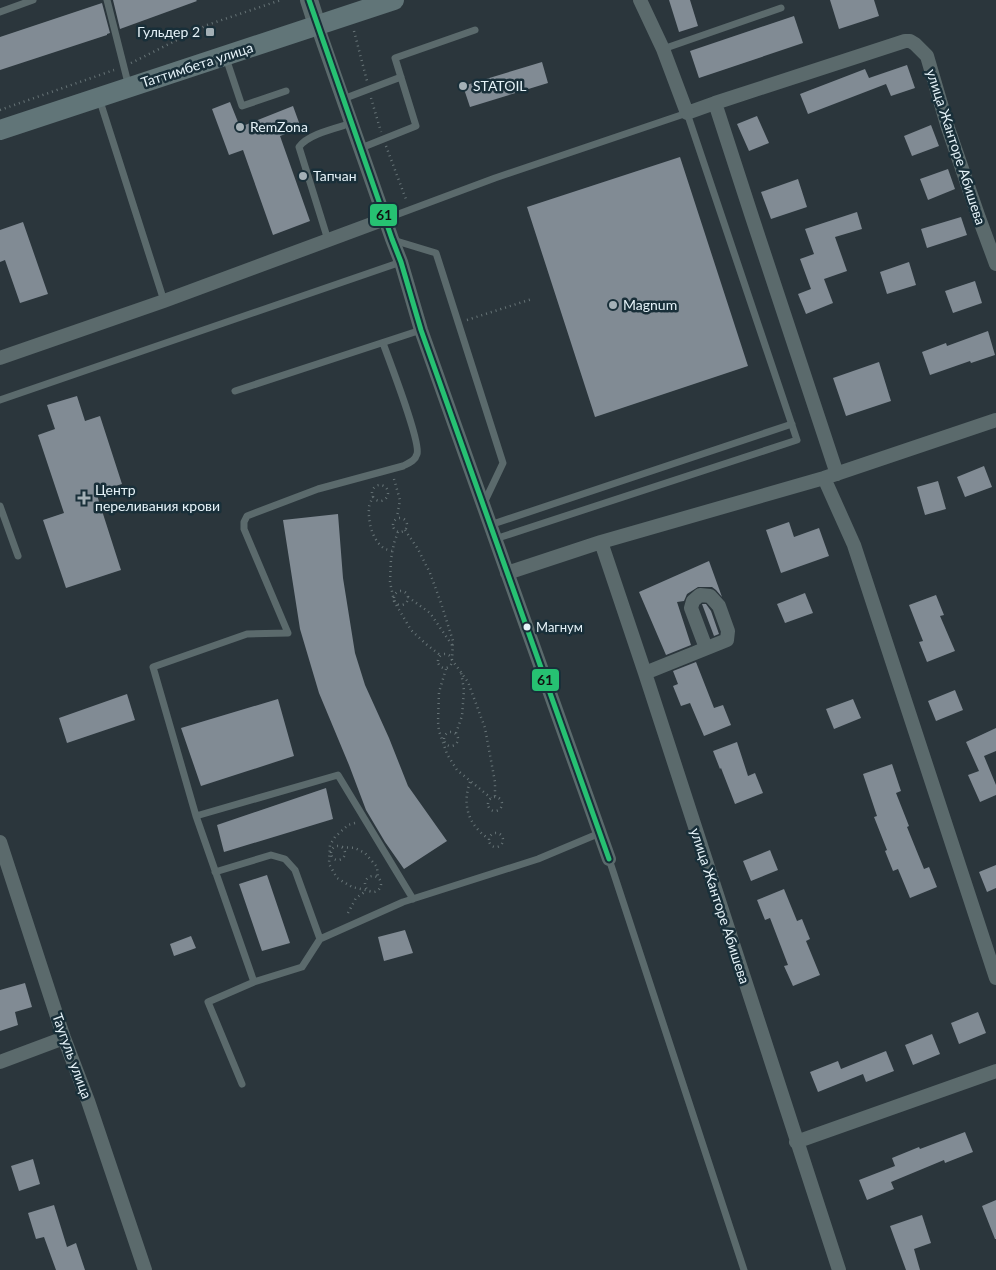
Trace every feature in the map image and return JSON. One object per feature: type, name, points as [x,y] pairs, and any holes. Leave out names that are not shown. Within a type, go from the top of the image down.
[{"type":"main road","name":"Таттимбета улица","points":[[0,130],[394,0]]},
{"type":"street","points":[[308,0],[401,262],[421,330],[609,859]]},
{"type":"street","points":[[640,0],[663,49],[687,114],[716,103],[830,476],[996,978]]},
{"type":"street","name":"улица Жанторе Абишева","points":[[716,103],[905,41],[916,44],[927,56],[966,182],[996,264]]},
{"type":"street","points":[[0,358],[164,301],[385,219]]},
{"type":"street","points":[[507,573],[601,542],[830,476],[996,420]]},
{"type":"street","name":"улица Жанторе Абишева","points":[[601,542],[839,1270]]},
{"type":"street","points":[[645,673],[706,648]]},
{"type":"street","name":"Таугуль улица","points":[[0,842],[64,1038],[88,1101],[145,1270]]},
{"type":"street","points":[[0,1062],[64,1038]]},
{"type":"street","points":[[796,1142],[996,1071]]},
{"type":"lane","points":[[0,12],[33,0]]},
{"type":"lane","points":[[107,0],[129,87]]},
{"type":"lane","points":[[663,49],[781,8]]},
{"type":"lane","points":[[361,148],[416,126],[395,58],[475,30]]},
{"type":"lane","points":[[225,56],[242,106],[286,91]]},
{"type":"lane","points":[[343,99],[401,77]]},
{"type":"lane","points":[[99,98],[164,301]]},
{"type":"lane","points":[[385,219],[495,178],[687,114],[797,440],[495,539]]},
{"type":"lane","points":[[328,240],[299,147],[302,142],[309,138],[352,123]]},
{"type":"lane","points":[[392,239],[436,253],[503,463],[483,506]]},
{"type":"lane","points":[[0,400],[401,262]]},
{"type":"lane","points":[[235,391],[421,330]]},
{"type":"lane","points":[[254,982],[196,816],[153,667],[247,634],[288,633],[244,529],[244,522],[247,516],[318,489],[403,466],[414,461],[418,454],[418,447],[383,342]]},
{"type":"lane","points":[[490,525],[792,424]]},
{"type":"lane","points":[[0,506],[18,556]]},
{"type":"lane","points":[[196,816],[338,775],[413,899]]},
{"type":"lane","points":[[242,1084],[208,1002],[254,982],[302,967],[320,939],[413,899],[538,859],[600,833]]},
{"type":"lane","points":[[215,872],[271,855],[285,859],[295,870],[320,939]]},
{"type":"lane","points":[[609,859],[744,1270]]},
{"type":"path","points":[[0,110],[124,67],[207,24],[281,0]]},
{"type":"path","points":[[350,14],[384,139],[410,210]]},
{"type":"path","points":[[478,317],[532,299]]},
{"type":"path","points":[[394,479],[400,500],[397,518],[392,525],[394,530],[398,532],[405,530]]},
{"type":"path","points":[[373,496],[376,500],[383,500],[387,496],[386,489],[378,486],[372,491],[373,496],[369,506],[373,533],[379,544],[385,549],[392,551]]},
{"type":"path","points":[[397,518],[402,518],[406,521],[407,526],[405,530]]},
{"type":"path","points":[[405,530],[418,549],[430,573],[453,641],[451,667],[441,668],[438,664],[440,656]]},
{"type":"path","points":[[398,532],[391,559],[390,582],[394,601],[411,630],[440,656]]},
{"type":"path","points":[[394,601],[395,594],[399,591],[406,592],[408,597],[430,613],[453,646]]},
{"type":"path","points":[[394,601],[402,606],[406,604],[408,597]]},
{"type":"path","points":[[440,656],[448,654],[468,682],[485,728],[495,782],[495,797]]},
{"type":"path","points":[[446,669],[439,692],[438,722],[447,754],[457,770],[491,798]]},
{"type":"path","points":[[444,742],[454,746],[458,742],[456,733],[462,716],[464,690],[460,671]]},
{"type":"path","points":[[444,742],[446,733],[456,733]]},
{"type":"path","points":[[470,782],[466,804],[475,826],[489,839],[489,843],[493,847],[500,847],[504,839],[501,834],[496,833],[492,834],[489,839]]},
{"type":"path","points":[[491,798],[500,798],[502,808],[499,811],[492,811],[488,807],[488,802],[491,798]]},
{"type":"path","points":[[330,853],[333,846],[338,845],[355,848],[365,853],[378,867],[378,879],[381,883],[379,890],[374,892],[352,887],[337,878],[329,864],[330,845],[335,837],[348,825],[357,822]]},
{"type":"path","points":[[330,853],[334,859],[341,859],[345,853],[342,847]]},
{"type":"path","points":[[368,891],[367,880],[371,877],[378,879]]},
{"type":"path","points":[[348,913],[356,898],[368,891]]},
{"type":"building","points":[[113,0],[196,0],[197,1],[120,29]]},
{"type":"building","points":[[669,0],[690,0],[698,26],[679,32]]},
{"type":"building","points":[[830,0],[874,0],[879,16],[839,29]]},
{"type":"building","points":[[102,3],[110,33],[107,35],[0,70],[0,37]]},
{"type":"building","points":[[794,16],[803,43],[699,78],[690,51]]},
{"type":"building","points":[[542,62],[548,83],[470,107],[463,86]]},
{"type":"building","points":[[907,65],[915,88],[891,96],[886,84],[808,114],[800,94],[865,69],[869,78]]},
{"type":"building","points":[[230,102],[240,127],[293,106],[301,128],[280,136],[310,221],[273,235],[243,150],[229,155],[212,109]]},
{"type":"building","points":[[757,116],[769,143],[749,151],[737,124]]},
{"type":"building","points":[[931,125],[939,146],[912,156],[904,136]]},
{"type":"building","name":"Magnum","points":[[680,157],[748,366],[595,417],[527,207]]},
{"type":"building","points":[[948,169],[955,189],[928,200],[920,179]]},
{"type":"building","points":[[798,179],[807,207],[771,219],[761,192]]},
{"type":"building","points":[[857,212],[862,229],[835,237],[847,271],[824,279],[833,303],[806,314],[798,294],[811,289],[800,259],[814,254],[805,229]]},
{"type":"building","points":[[961,217],[967,235],[927,248],[921,229]]},
{"type":"building","points":[[23,222],[48,294],[20,303],[5,260],[0,262],[0,230]]},
{"type":"building","points":[[909,262],[916,285],[887,294],[880,272]]},
{"type":"building","points":[[975,281],[982,303],[953,313],[945,291]]},
{"type":"building","points":[[988,331],[995,355],[971,363],[970,361],[930,375],[922,352],[946,343],[947,346]]},
{"type":"building","points":[[879,362],[891,401],[846,416],[833,378]]},
{"type":"building","points":[[77,396],[85,421],[100,416],[122,484],[96,492],[121,570],[66,588],[43,520],[64,513],[38,435],[55,429],[47,405]]},
{"type":"building","points":[[984,466],[992,487],[965,497],[957,477]]},
{"type":"building","points":[[938,481],[946,509],[925,515],[917,487]]},
{"type":"building","points":[[338,514],[343,578],[355,653],[365,685],[408,786],[447,841],[404,869],[366,810],[319,693],[300,629],[283,520]]},
{"type":"building","points":[[789,522],[794,537],[819,528],[829,556],[781,573],[766,530]]},
{"type":"building","points":[[709,561],[722,597],[712,587],[698,587],[687,594],[684,601],[677,602],[691,645],[666,655],[639,592]]},
{"type":"building","points":[[805,593],[813,613],[785,623],[777,604]]},
{"type":"building","points":[[936,595],[944,615],[940,616],[955,651],[927,662],[919,642],[923,641],[909,605]]},
{"type":"building","points":[[702,604],[706,604],[711,611],[719,634],[714,636]]},
{"type":"building","points":[[696,662],[714,708],[723,705],[731,725],[704,736],[690,703],[681,706],[673,686],[678,684],[673,671]]},
{"type":"building","points":[[955,690],[963,710],[936,721],[928,701]]},
{"type":"building","points":[[127,694],[135,720],[67,743],[59,718]]},
{"type":"building","points":[[278,699],[294,756],[201,786],[181,728]]},
{"type":"building","points":[[853,699],[861,718],[834,729],[826,709]]},
{"type":"building","points":[[996,728],[996,751],[984,756],[996,785],[996,795],[980,802],[968,775],[979,771],[966,742]]},
{"type":"building","points":[[737,742],[748,776],[755,773],[763,793],[735,804],[713,751]]},
{"type":"building","points":[[892,764],[901,791],[896,793],[909,826],[907,827],[924,869],[929,867],[937,887],[910,898],[898,869],[893,871],[885,851],[887,850],[874,817],[877,816],[863,774]]},
{"type":"building","points":[[326,788],[333,819],[224,852],[217,825]]},
{"type":"building","points":[[770,850],[778,870],[751,881],[743,861]]},
{"type":"building","points":[[996,865],[996,888],[987,892],[979,872]]},
{"type":"building","points":[[267,875],[290,943],[262,951],[239,884]]},
{"type":"building","points":[[784,889],[797,921],[802,919],[810,939],[806,941],[820,975],[793,986],[784,966],[788,965],[770,918],[765,920],[757,900]]},
{"type":"building","points":[[405,930],[413,953],[384,961],[378,937]]},
{"type":"building","points":[[191,936],[196,948],[174,956],[170,944]]},
{"type":"building","points":[[25,983],[32,1007],[15,1012],[18,1025],[0,1031],[0,990]]},
{"type":"building","points":[[978,1012],[986,1033],[959,1044],[951,1023]]},
{"type":"building","points":[[932,1034],[940,1054],[913,1065],[905,1045]]},
{"type":"building","points":[[886,1051],[894,1071],[866,1082],[863,1074],[818,1092],[810,1072],[838,1061],[841,1069]]},
{"type":"building","points":[[965,1132],[973,1152],[945,1163],[944,1160],[891,1182],[894,1189],[867,1200],[859,1180],[895,1166],[892,1158]]},
{"type":"building","points":[[33,1159],[40,1184],[19,1191],[11,1166]]},
{"type":"building","points":[[996,1200],[996,1239],[995,1239],[982,1206]]},
{"type":"building","points":[[54,1205],[67,1247],[76,1243],[85,1270],[56,1270],[44,1237],[36,1239],[28,1213]]},
{"type":"building","points":[[922,1215],[931,1243],[914,1249],[920,1270],[906,1270],[890,1226]]},
{"type":"transit line","name":"61","points":[[309,0],[401,262],[421,330],[609,859]]},
{"type":"place","name":"Гульдер 2","points":[[210,32]]},
{"type":"place","name":"STATOIL","points":[[463,86]]},
{"type":"place","name":"RemZona","points":[[240,127]]},
{"type":"place","name":"Тапчан","points":[[303,176]]},
{"type":"place","name":"Magnum","points":[[613,305]]},
{"type":"place","name":"Центр переливания крови","points":[[84,498]]},
{"type":"place","name":"Магнум","points":[[527,627]]}]
